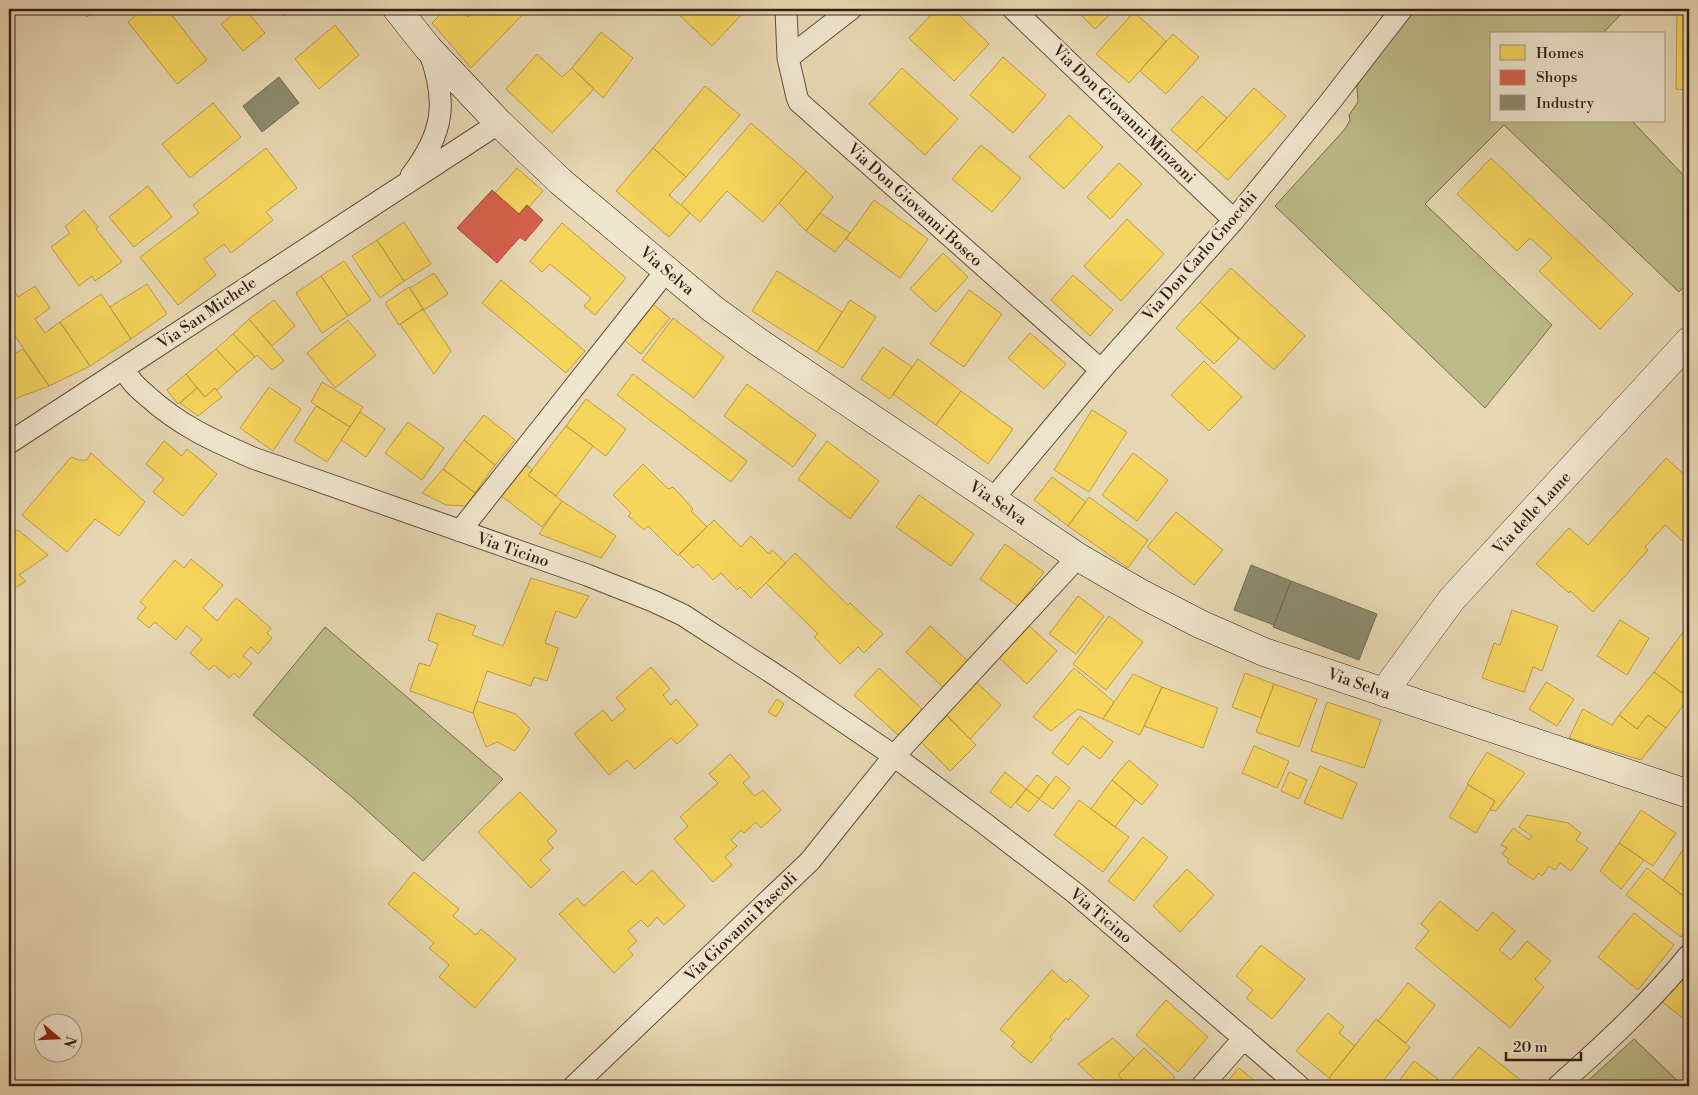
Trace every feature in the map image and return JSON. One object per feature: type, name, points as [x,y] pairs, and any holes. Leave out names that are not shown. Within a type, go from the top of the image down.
[{"type":"main road","name":"Via Selva","points":[[387,9],[421,40],[499,123],[561,182],[713,309],[757,341],[1078,557],[1142,594],[1200,624],[1264,652],[1689,794]]},
{"type":"main road","name":"Via Selva","points":[[397,9],[421,40]]},
{"type":"main road","name":"Via delle Lame","points":[[1385,693],[1452,599],[1689,341]]},
{"type":"street","name":"Via Don Giovanni Bosco","points":[[786,9],[788,58],[799,102],[1101,370]]},
{"type":"street","points":[[788,58],[851,9]]},
{"type":"street","name":"Via Don Giovanni Minzoni","points":[[1013,9],[1234,220]]},
{"type":"street","name":"Via Don Carlo Gnocchi","points":[[993,499],[1101,370],[1234,220],[1330,102],[1402,9]]},
{"type":"street","name":"Via San Michele","points":[[405,184],[419,166],[432,141],[439,121],[442,98],[436,70],[421,40]]},
{"type":"street","name":"Via San Michele","points":[[9,443],[499,123]]},
{"type":"street","points":[[460,531],[666,271]]},
{"type":"street","name":"Via Ticino","points":[[124,369],[129,379],[156,404],[205,438],[253,458],[653,600],[683,616],[780,678],[894,756],[1075,893],[1299,1086]]},
{"type":"street","points":[[894,756],[1078,557]]},
{"type":"street","name":"Via Giovanni Pascoli","points":[[574,1086],[810,861],[894,756]]},
{"type":"street","points":[[1558,1086],[1644,1006],[1689,955]]},
{"type":"street","points":[[1202,1086],[1244,1038]]},
{"type":"green space","points":[[1407,9],[1626,9],[1604,32],[1490,32],[1490,122],[1633,122],[1689,181],[1689,281],[1679,292],[1504,125],[1425,204],[1552,325],[1485,408],[1275,206],[1345,129],[1350,120],[1349,115],[1358,102],[1357,86]]},
{"type":"green space","points":[[325,627],[503,779],[423,861],[352,797],[253,715]]},
{"type":"green space","points":[[1634,1039],[1683,1086],[1582,1086]]},
{"type":"building: Homes","points":[[81,9],[97,9],[87,17]]},
{"type":"building: Homes","points":[[144,9],[167,9],[207,60],[177,84],[128,22]]},
{"type":"building: Homes","points":[[240,9],[245,9],[265,33],[243,51],[221,24]]},
{"type":"building: Homes","points":[[278,9],[294,9],[284,16]]},
{"type":"building: Homes","points":[[446,9],[459,9],[468,17],[476,9],[528,9],[471,68],[432,23]]},
{"type":"building: Homes","points":[[678,9],[746,10],[712,46],[676,12]]},
{"type":"building: Homes","points":[[937,9],[953,9],[989,44],[954,81],[909,38]]},
{"type":"building: Homes","points":[[1075,9],[1115,9],[1095,29]]},
{"type":"building: Homes","points":[[1677,9],[1689,9],[1689,90],[1676,89]]},
{"type":"building: Homes","points":[[1134,12],[1166,41],[1129,83],[1096,54]]},
{"type":"building: Homes","points":[[335,25],[359,55],[319,89],[295,59]]},
{"type":"building: Homes","points":[[601,32],[633,58],[603,98],[572,68]]},
{"type":"building: Homes","points":[[1173,34],[1199,57],[1166,94],[1140,71]]},
{"type":"building: Homes","points":[[537,54],[562,77],[572,68],[594,89],[552,133],[506,89]]},
{"type":"building: Homes","points":[[1003,57],[1046,95],[1013,133],[970,95]]},
{"type":"building: Homes","points":[[902,68],[958,119],[925,155],[869,104]]},
{"type":"building: Homes","points":[[705,86],[740,115],[686,177],[653,148]]},
{"type":"building: Homes","points":[[1254,88],[1286,116],[1228,180],[1196,152]]},
{"type":"building: Homes","points":[[1202,96],[1227,118],[1196,152],[1171,130]]},
{"type":"building: Homes","points":[[213,103],[241,137],[190,178],[162,144]]},
{"type":"building: Homes","points":[[1069,115],[1103,147],[1064,189],[1029,157]]},
{"type":"building: Homes","points":[[751,123],[806,171],[763,222],[727,191],[700,222],[681,205]]},
{"type":"building: Homes","points":[[981,145],[1021,178],[992,212],[952,179]]},
{"type":"building: Homes","points":[[266,148],[297,188],[266,212],[273,220],[231,253],[224,244],[204,259],[216,275],[178,305],[140,257],[199,213],[193,205]]},
{"type":"building: Homes","points":[[653,148],[686,177],[669,195],[690,213],[669,237],[616,191]]},
{"type":"building: Homes","points":[[1491,158],[1633,294],[1600,329],[1539,271],[1552,258],[1530,238],[1517,251],[1457,194]]},
{"type":"building: Homes","points":[[1119,163],[1142,184],[1110,219],[1087,197]]},
{"type":"building: Homes","points":[[517,168],[543,191],[529,207],[527,205],[519,214],[495,193]]},
{"type":"building: Homes","points":[[806,171],[833,197],[806,231],[779,203]]},
{"type":"building: Homes","points":[[148,186],[172,217],[134,247],[109,217]]},
{"type":"building: Homes","points":[[874,200],[928,239],[900,278],[846,239]]},
{"type":"building: Homes","points":[[84,210],[98,227],[96,229],[122,262],[95,281],[92,276],[79,286],[51,247],[70,233],[65,227]]},
{"type":"building: Homes","points":[[820,213],[850,233],[835,252],[806,231]]},
{"type":"building: Homes","points":[[1127,219],[1164,254],[1121,301],[1084,266]]},
{"type":"building: Homes","points":[[404,222],[431,264],[404,281],[377,240]]},
{"type":"building: Homes","points":[[562,223],[626,278],[595,315],[584,306],[591,298],[550,264],[542,272],[530,261]]},
{"type":"building: Homes","points":[[377,240],[404,281],[380,298],[352,256]]},
{"type":"building: Homes","points":[[943,253],[968,277],[936,312],[910,289]]},
{"type":"building: Homes","points":[[344,261],[371,300],[348,316],[321,276]]},
{"type":"building: Homes","points":[[1231,268],[1305,336],[1274,370],[1200,302]]},
{"type":"building: Homes","points":[[777,271],[842,312],[817,352],[752,311]]},
{"type":"building: Homes","points":[[434,273],[448,294],[424,310],[410,288]]},
{"type":"building: Homes","points":[[1073,275],[1113,310],[1090,336],[1051,300]]},
{"type":"building: Homes","points":[[321,276],[348,316],[322,333],[296,293]]},
{"type":"building: Homes","points":[[501,280],[585,351],[566,373],[482,303]]},
{"type":"building: Homes","points":[[147,284],[167,314],[131,339],[110,307]]},
{"type":"building: Homes","points":[[11,285],[18,297],[35,286],[50,308],[35,319],[45,333],[60,322],[90,366],[49,386],[9,327],[9,286]]},
{"type":"building: Homes","points":[[409,287],[423,309],[399,325],[385,303]]},
{"type":"building: Homes","points":[[969,290],[1002,314],[964,367],[930,344]]},
{"type":"building: Homes","points":[[101,294],[131,339],[90,366],[60,322]]},
{"type":"building: Homes","points":[[274,300],[295,326],[272,346],[249,319]]},
{"type":"building: Homes","points":[[648,300],[670,318],[641,354],[619,336]]},
{"type":"building: Homes","points":[[850,300],[876,317],[843,368],[817,352]]},
{"type":"building: Homes","points":[[1200,302],[1239,339],[1214,364],[1176,328]]},
{"type":"building: Homes","points":[[423,309],[451,351],[434,374],[400,324]]},
{"type":"building: Homes","points":[[673,318],[724,357],[694,398],[642,360]]},
{"type":"building: Homes","points":[[249,319],[284,361],[272,370],[257,355],[255,357],[233,334]]},
{"type":"building: Homes","points":[[348,320],[376,355],[335,388],[307,353]]},
{"type":"building: Homes","points":[[1030,333],[1066,364],[1044,389],[1008,358]]},
{"type":"building: Homes","points":[[233,334],[255,357],[237,372],[216,349]]},
{"type":"building: Homes","points":[[883,347],[912,367],[890,399],[861,379]]},
{"type":"building: Homes","points":[[23,349],[49,386],[9,401],[9,371],[14,369],[9,357]]},
{"type":"building: Homes","points":[[216,349],[237,372],[217,390],[215,388],[205,397],[186,374]]},
{"type":"building: Homes","points":[[918,359],[961,391],[936,425],[893,394]]},
{"type":"building: Homes","points":[[1204,361],[1242,397],[1209,431],[1171,395]]},
{"type":"building: Homes","points":[[186,374],[197,388],[178,404],[167,390]]},
{"type":"building: Homes","points":[[633,374],[747,461],[731,482],[617,395]]},
{"type":"building: Homes","points":[[322,382],[363,407],[350,427],[311,402]]},
{"type":"building: Homes","points":[[747,384],[816,435],[793,467],[724,416]]},
{"type":"building: Homes","points":[[269,387],[301,409],[273,451],[240,428]]},
{"type":"building: Homes","points":[[197,388],[205,397],[215,388],[222,397],[198,416],[180,403]]},
{"type":"building: Homes","points":[[961,391],[1013,429],[988,464],[936,425]]},
{"type":"building: Homes","points":[[586,399],[626,429],[606,456],[566,426]]},
{"type":"building: Homes","points":[[316,406],[350,427],[327,462],[294,441]]},
{"type":"building: Homes","points":[[1092,410],[1127,432],[1089,492],[1054,470]]},
{"type":"building: Homes","points":[[360,412],[385,429],[366,457],[341,440]]},
{"type":"building: Homes","points":[[484,415],[515,440],[495,465],[464,440]]},
{"type":"building: Homes","points":[[408,422],[444,448],[422,480],[385,453]]},
{"type":"building: Homes","points":[[566,426],[593,446],[556,496],[528,475]]},
{"type":"building: Homes","points":[[464,440],[495,465],[475,493],[443,469]]},
{"type":"building: Homes","points":[[164,441],[182,456],[187,449],[217,474],[183,516],[153,492],[164,479],[146,464]]},
{"type":"building: Homes","points":[[827,441],[879,481],[850,519],[798,479]]},
{"type":"building: Homes","points":[[91,453],[145,502],[119,536],[95,519],[67,552],[22,515],[71,457],[87,460]]},
{"type":"building: Homes","points":[[1133,453],[1168,480],[1137,521],[1102,495]]},
{"type":"building: Homes","points":[[1666,458],[1689,479],[1686,483],[1689,486],[1689,547],[1665,525],[1645,547],[1648,550],[1593,612],[1536,564],[1569,528],[1588,545]]},
{"type":"building: Homes","points":[[520,460],[533,470],[528,475],[562,501],[542,527],[496,492]]},
{"type":"building: Homes","points":[[643,464],[668,489],[673,487],[693,509],[691,511],[707,527],[678,556],[648,526],[644,530],[628,516],[631,513],[613,495]]},
{"type":"building: Homes","points":[[443,469],[475,493],[466,506],[446,505],[422,493]]},
{"type":"building: Homes","points":[[1052,477],[1086,502],[1068,526],[1034,500]]},
{"type":"building: Homes","points":[[919,495],[974,534],[951,566],[896,527]]},
{"type":"building: Homes","points":[[1089,497],[1148,540],[1128,568],[1068,526]]},
{"type":"building: Homes","points":[[562,501],[616,536],[601,558],[539,534]]},
{"type":"building: Homes","points":[[1176,512],[1223,550],[1194,585],[1147,547]]},
{"type":"building: Homes","points":[[714,520],[741,547],[751,536],[769,554],[772,550],[786,563],[751,598],[740,587],[737,590],[721,573],[713,580],[698,564],[693,568],[679,554]]},
{"type":"building: Homes","points":[[18,530],[48,555],[19,575],[26,581],[9,592],[9,536]]},
{"type":"building: Homes","points":[[1005,544],[1044,572],[1018,606],[980,579]]},
{"type":"building: Homes","points":[[795,553],[848,605],[850,603],[883,634],[864,653],[858,647],[840,664],[814,637],[818,634],[766,583]]},
{"type":"building: Homes","points":[[191,559],[223,585],[203,608],[217,621],[236,598],[271,628],[267,633],[272,638],[258,654],[251,647],[243,656],[252,663],[239,678],[234,673],[229,678],[214,665],[209,670],[190,653],[202,639],[187,626],[176,640],[155,622],[149,628],[137,618],[146,607],[140,602],[175,560],[184,568]]},
{"type":"building: Homes","points":[[531,578],[589,596],[576,618],[556,611],[545,643],[558,648],[547,681],[534,677],[531,686],[487,671],[473,713],[410,691],[419,663],[430,666],[438,644],[428,640],[437,613],[476,626],[472,635],[503,646]]},
{"type":"building: Homes","points":[[1078,596],[1104,616],[1076,654],[1049,634]]},
{"type":"building: Homes","points":[[1512,610],[1558,626],[1542,671],[1533,667],[1524,692],[1482,678],[1494,643],[1500,645]]},
{"type":"building: Homes","points":[[1109,616],[1143,642],[1106,690],[1073,664]]},
{"type":"building: Homes","points":[[1620,620],[1649,638],[1627,675],[1597,656]]},
{"type":"building: Homes","points":[[1026,623],[1057,651],[1027,684],[996,655]]},
{"type":"building: Homes","points":[[930,626],[970,663],[945,689],[906,652]]},
{"type":"building: Homes","points":[[1686,628],[1689,630],[1689,698],[1654,672]]},
{"type":"building: Homes","points":[[651,667],[670,689],[663,695],[671,705],[676,699],[698,725],[677,744],[671,738],[635,769],[627,760],[609,775],[574,734],[603,710],[612,721],[626,709],[616,698]]},
{"type":"building: Homes","points":[[879,668],[922,709],[898,735],[854,695]]},
{"type":"building: Homes","points":[[1074,668],[1114,702],[1103,719],[1078,709],[1051,731],[1033,717]]},
{"type":"building: Homes","points":[[1654,672],[1689,698],[1666,728],[1648,715],[1637,729],[1619,715]]},
{"type":"building: Homes","points":[[1245,673],[1274,684],[1261,718],[1232,707]]},
{"type":"building: Homes","points":[[1133,674],[1162,687],[1140,735],[1103,719]]},
{"type":"building: Homes","points":[[976,682],[1001,705],[970,739],[946,714]]},
{"type":"building: Homes","points":[[1546,682],[1574,699],[1557,726],[1529,709]]},
{"type":"building: Homes","points":[[1274,684],[1317,699],[1299,747],[1256,732]]},
{"type":"building: Homes","points":[[1162,687],[1218,708],[1203,748],[1144,726]]},
{"type":"building: Homes","points":[[777,699],[784,704],[776,717],[768,712]]},
{"type":"building: Homes","points":[[477,701],[516,714],[530,729],[515,751],[497,742],[486,747],[473,713]]},
{"type":"building: Homes","points":[[1327,702],[1381,720],[1364,768],[1311,751]]},
{"type":"building: Homes","points":[[1583,709],[1612,725],[1619,715],[1637,729],[1648,715],[1666,728],[1641,760],[1569,738]]},
{"type":"building: Homes","points":[[947,716],[976,745],[950,771],[921,742]]},
{"type":"building: Homes","points":[[1080,716],[1113,742],[1100,759],[1083,746],[1068,765],[1052,753]]},
{"type":"building: Homes","points":[[1254,746],[1289,761],[1277,788],[1242,773]]},
{"type":"building: Homes","points":[[1487,752],[1525,773],[1496,811],[1490,810],[1495,801],[1467,784]]},
{"type":"building: Homes","points":[[730,754],[750,777],[743,783],[755,796],[763,790],[781,810],[761,828],[756,822],[744,833],[741,830],[731,840],[737,846],[725,857],[732,865],[713,882],[674,839],[688,826],[680,817],[718,783],[709,774]]},
{"type":"building: Homes","points":[[1129,760],[1158,785],[1142,805],[1112,780]]},
{"type":"building: Homes","points":[[1320,766],[1357,783],[1342,819],[1304,803]]},
{"type":"building: Homes","points":[[1005,772],[1026,789],[1011,808],[990,792]]},
{"type":"building: Homes","points":[[1289,772],[1307,780],[1299,799],[1281,791]]},
{"type":"building: Homes","points":[[1037,775],[1049,785],[1039,799],[1026,789]]},
{"type":"building: Homes","points":[[1056,776],[1070,788],[1053,809],[1039,799]]},
{"type":"building: Homes","points":[[1112,780],[1135,800],[1115,827],[1091,809]]},
{"type":"building: Homes","points":[[1468,785],[1495,801],[1476,833],[1449,817]]},
{"type":"building: Homes","points":[[1026,789],[1039,799],[1029,812],[1016,803]]},
{"type":"building: Homes","points":[[520,792],[557,831],[547,841],[553,848],[540,860],[550,870],[531,888],[478,832]]},
{"type":"building: Homes","points":[[1079,800],[1129,837],[1103,872],[1054,835]]},
{"type":"building: Homes","points":[[1641,810],[1676,833],[1653,866],[1619,843]]},
{"type":"building: Homes","points":[[1527,815],[1568,823],[1581,833],[1576,840],[1588,848],[1571,871],[1560,863],[1555,870],[1549,866],[1542,876],[1539,873],[1533,880],[1507,862],[1509,859],[1502,854],[1507,848],[1501,845],[1513,828],[1529,840],[1532,836],[1519,827]]},
{"type":"building: Homes","points":[[1143,837],[1168,857],[1134,901],[1108,881]]},
{"type":"building: Homes","points":[[1619,843],[1644,860],[1621,889],[1600,871]]},
{"type":"building: Homes","points":[[1689,843],[1688,900],[1663,880]]},
{"type":"building: Homes","points":[[1647,868],[1689,900],[1689,926],[1681,937],[1626,895]]},
{"type":"building: Homes","points":[[1187,869],[1214,895],[1180,932],[1153,906]]},
{"type":"building: Homes","points":[[652,870],[685,906],[664,925],[657,917],[648,927],[641,920],[628,931],[637,941],[628,949],[633,955],[614,973],[559,914],[577,898],[584,906],[623,871],[636,885]]},
{"type":"building: Homes","points":[[414,872],[459,909],[453,916],[476,935],[481,929],[516,959],[475,1008],[439,977],[449,965],[429,948],[434,943],[388,904]]},
{"type":"building: Homes","points":[[1440,901],[1477,931],[1493,912],[1515,931],[1499,950],[1511,960],[1527,941],[1551,961],[1535,979],[1544,987],[1510,1028],[1415,948],[1429,931],[1421,924]]},
{"type":"building: Homes","points":[[1634,913],[1674,945],[1638,990],[1598,957]]},
{"type":"building: Homes","points":[[1261,945],[1305,979],[1272,1019],[1246,998],[1253,990],[1236,976]]},
{"type":"building: Homes","points":[[1689,963],[1689,1023],[1660,1000]]},
{"type":"building: Homes","points":[[1052,970],[1066,983],[1070,979],[1089,996],[1068,1020],[1066,1018],[1050,1037],[1052,1039],[1031,1063],[1011,1046],[1015,1042],[1000,1029]]},
{"type":"building: Homes","points":[[1408,983],[1435,1005],[1406,1043],[1378,1021]]},
{"type":"building: Homes","points":[[1166,1000],[1208,1037],[1178,1072],[1136,1035]]},
{"type":"building: Homes","points":[[1328,1013],[1344,1027],[1339,1033],[1355,1046],[1329,1078],[1296,1051]]},
{"type":"building: Homes","points":[[1376,1019],[1410,1047],[1379,1086],[1339,1086],[1329,1078]]},
{"type":"building: Homes","points":[[1113,1038],[1134,1058],[1118,1075],[1123,1081],[1118,1086],[1102,1086],[1078,1064]]},
{"type":"building: Homes","points":[[1479,1047],[1522,1081],[1518,1086],[1446,1086]]},
{"type":"building: Homes","points":[[1144,1048],[1175,1077],[1166,1086],[1129,1086],[1118,1075]]},
{"type":"building: Homes","points":[[1414,1061],[1438,1079],[1432,1086],[1395,1086]]},
{"type":"building: Homes","points":[[1239,1068],[1261,1086],[1223,1086]]},
{"type":"building: Shops","points":[[492,190],[519,214],[527,205],[543,220],[525,241],[520,237],[497,263],[457,228]]},
{"type":"building: Industry","points":[[279,77],[299,103],[262,132],[243,106]]},
{"type":"building: Industry","points":[[1251,565],[1291,581],[1274,625],[1234,610]]},
{"type":"building: Industry","points":[[1291,581],[1377,614],[1359,660],[1273,627]]}]
